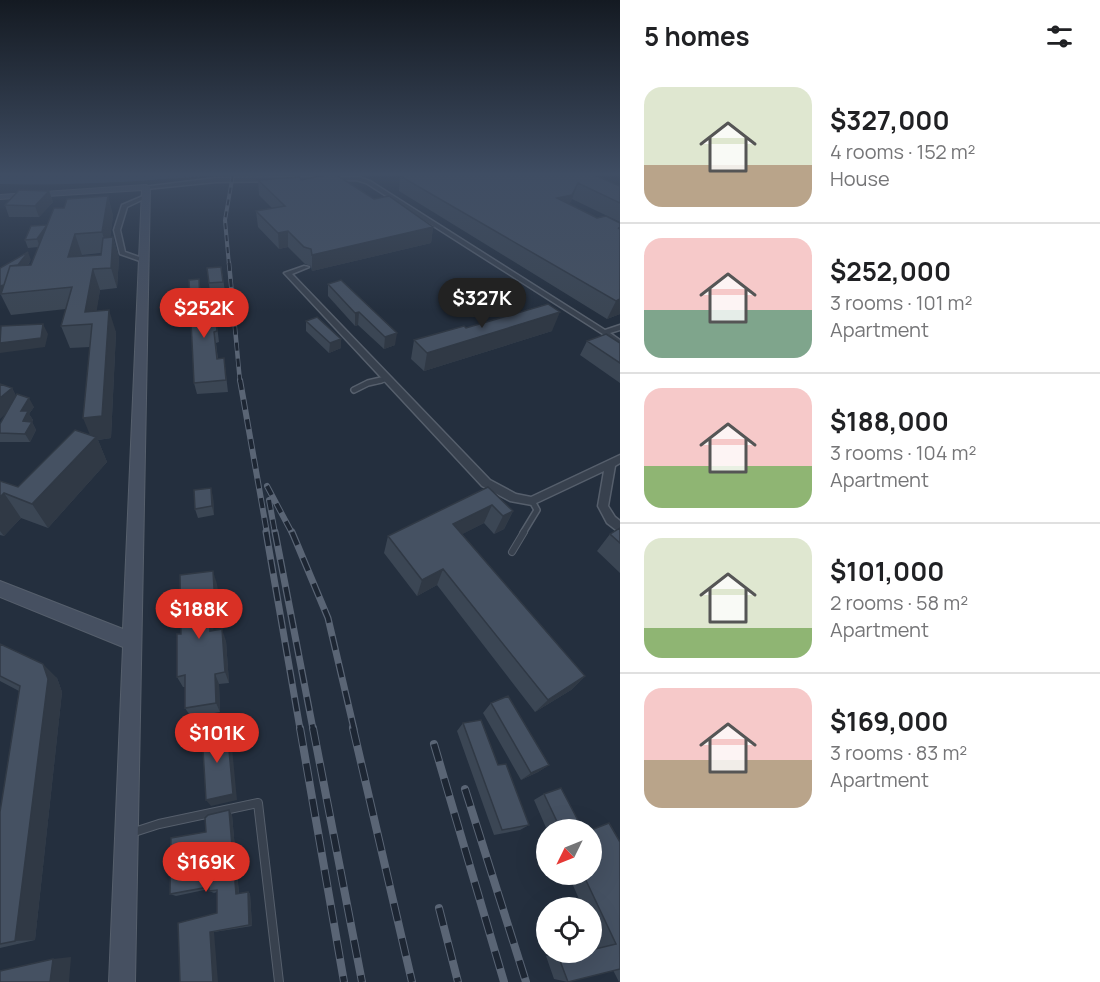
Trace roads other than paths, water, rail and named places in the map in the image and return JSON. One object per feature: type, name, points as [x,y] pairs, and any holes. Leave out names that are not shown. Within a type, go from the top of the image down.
[{"type":"main road","points":[[122,982],[145,220]]},
{"type":"main road","points":[[0,589],[133,642]]},
{"type":"street","points":[[120,220],[117,230],[122,253],[144,260]]},
{"type":"street","points":[[427,220],[620,343]]},
{"type":"street","points":[[306,267],[287,273],[486,483],[514,498],[532,501],[615,462]]},
{"type":"street","points":[[604,333],[620,327]]},
{"type":"street","points":[[615,462],[603,506],[611,520],[620,528]]},
{"type":"lane","points":[[354,390],[387,378]]},
{"type":"lane","points":[[512,552],[537,510],[532,501]]},
{"type":"lane","points":[[127,835],[159,824],[258,803],[279,982]]},
{"type":"railway","points":[[225,220],[229,265]]},
{"type":"railway","points":[[229,263],[240,382]]},
{"type":"railway","points":[[240,380],[267,533]]},
{"type":"railway","points":[[267,486],[292,533]]},
{"type":"railway","points":[[269,500],[275,533]]},
{"type":"railway","points":[[266,532],[300,729]]},
{"type":"railway","points":[[275,532],[313,729]]},
{"type":"railway","points":[[292,532],[328,618],[354,729]]},
{"type":"railway","points":[[300,728],[344,982]]},
{"type":"railway","points":[[313,728],[362,982]]},
{"type":"railway","points":[[353,728],[412,982]]},
{"type":"railway","points":[[434,744],[504,982]]},
{"type":"railway","points":[[465,789],[526,982]]},
{"type":"railway","points":[[439,908],[458,982]]}]
